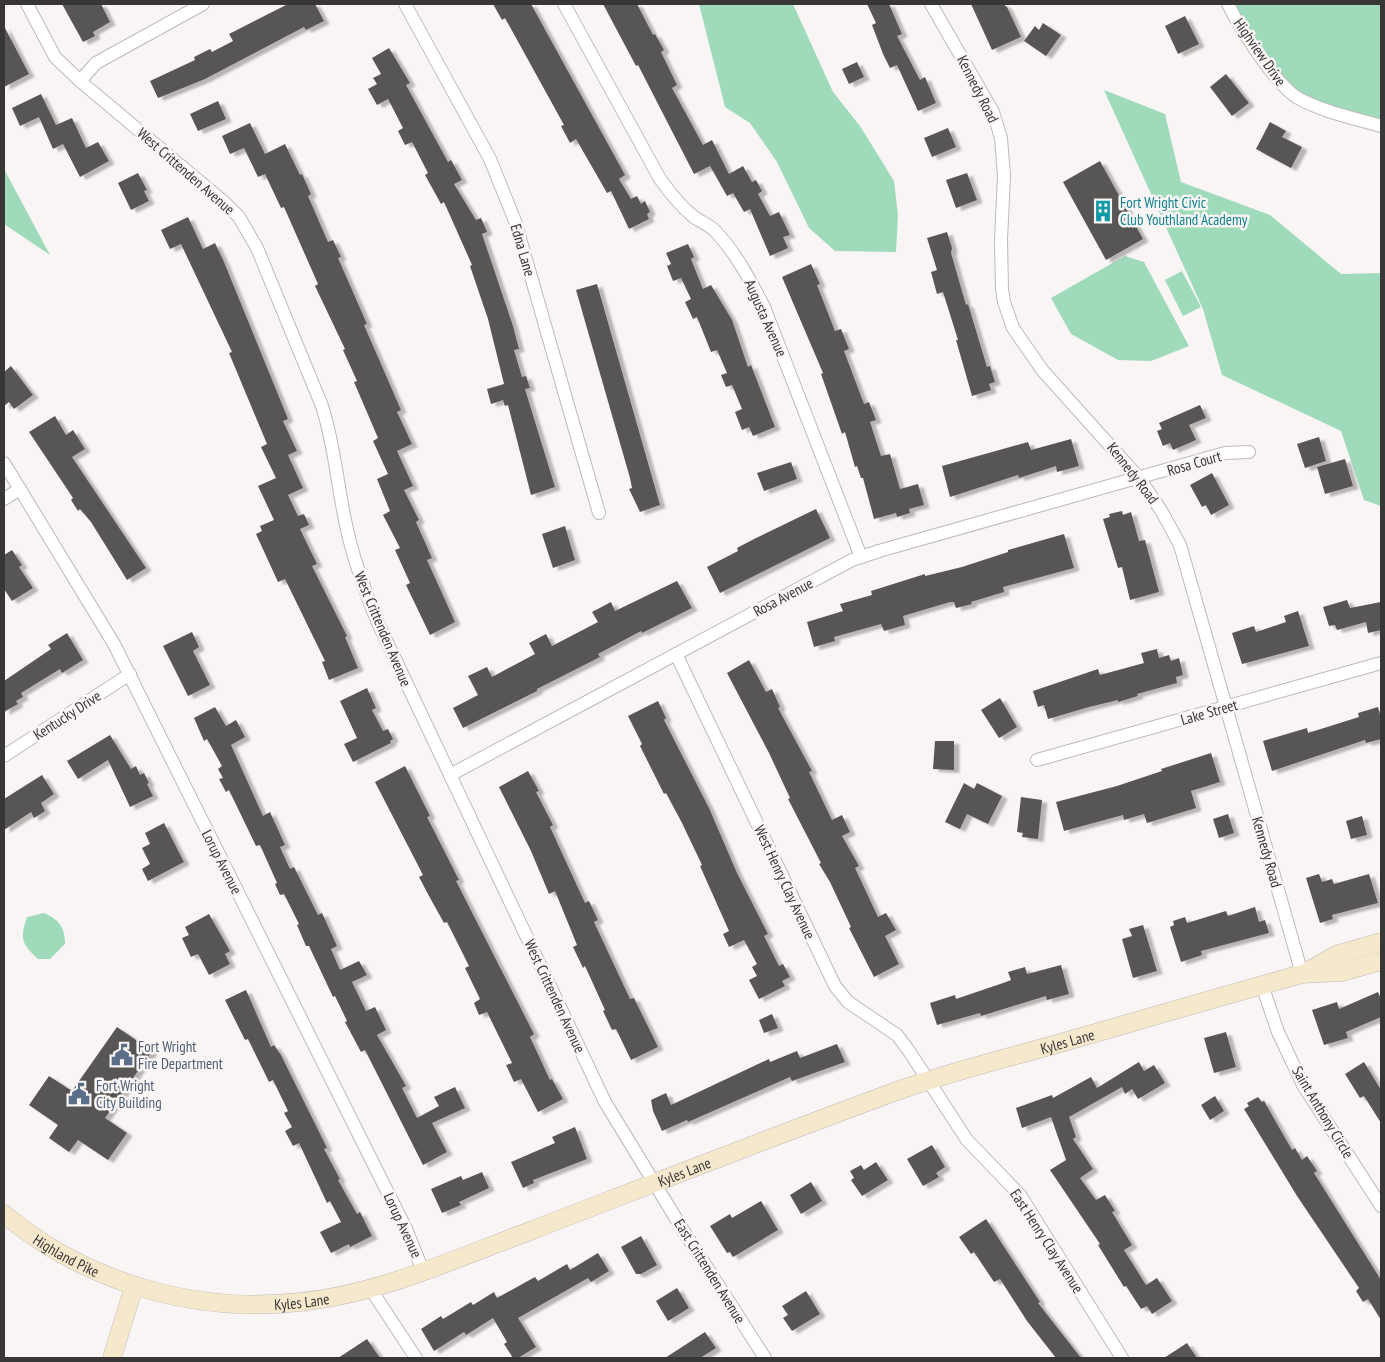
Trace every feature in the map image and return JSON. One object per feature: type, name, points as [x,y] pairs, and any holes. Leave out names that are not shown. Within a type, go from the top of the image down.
[{"type":"main road","name":"Kyles Lane","points":[[1302,974],[1336,955],[1381,942]]},
{"type":"main road","name":"Kyles Lane","points":[[134,1286],[197,1300],[262,1304],[299,1302],[370,1288],[423,1271],[656,1184],[901,1089],[1302,974],[1342,972],[1381,961]]},
{"type":"main road","name":"Highland Pike","points":[[4,1214],[49,1248],[71,1260],[134,1286]]},
{"type":"main road","points":[[112,1358],[134,1286]]},
{"type":"street","name":"West Crittenden Avenue","points":[[27,4],[55,57],[80,81],[224,202],[239,217],[253,239],[328,425],[345,522],[358,571],[378,623],[605,1102],[656,1184]]},
{"type":"street","points":[[80,81],[96,62],[203,4]]},
{"type":"street","name":"Edna Lane","points":[[405,4],[490,159],[515,221],[599,514]]},
{"type":"street","name":"Augusta Avenue","points":[[564,4],[660,179],[672,196],[694,217],[714,230],[749,278],[764,307],[861,558]]},
{"type":"street","name":"Kennedy Road","points":[[931,4],[993,112],[1001,138],[1004,176],[1001,240],[1002,289],[1004,302],[1013,328],[1043,371],[1139,478],[1162,512],[1180,545],[1302,974]]},
{"type":"street","name":"Highview Drive","points":[[1228,4],[1238,24],[1289,92],[1314,105],[1381,126]]},
{"type":"street","name":"Rosa Court","points":[[1139,478],[1225,453],[1249,452]]},
{"type":"street","name":"Lorup Avenue","points":[[4,463],[92,603],[130,674],[406,1229],[423,1271]]},
{"type":"street","name":"Rosa Avenue","points":[[450,775],[861,558],[1139,478]]},
{"type":"street","points":[[4,500],[20,489]]},
{"type":"street","name":"West Henry Clay Avenue","points":[[676,654],[835,986],[848,1002],[897,1035],[930,1081]]},
{"type":"street","name":"Lake Street","points":[[1037,760],[1381,663]]},
{"type":"street","name":"Kentucky Drive","points":[[4,756],[130,674]]},
{"type":"street","name":"Saint Anthony Circle","points":[[1262,985],[1278,1032],[1303,1085],[1381,1206]]},
{"type":"street","name":"East Henry Clay Avenue","points":[[930,1081],[967,1140],[1020,1195],[1122,1358]]},
{"type":"street","name":"East Crittenden Avenue","points":[[656,1184],[765,1358]]},
{"type":"street","points":[[370,1288],[416,1358]]},
{"type":"green space","points":[[699,4],[793,4],[833,92],[860,126],[894,181],[898,215],[896,252],[835,251],[809,228],[777,162],[750,123],[725,107]]},
{"type":"green space","points":[[1228,4],[1381,4],[1381,126],[1299,99]]},
{"type":"green space","points":[[1104,90],[1165,114],[1181,182],[1270,215],[1341,274],[1381,273],[1381,506],[1364,500],[1341,431],[1222,375],[1203,309]]},
{"type":"green space","points":[[4,169],[50,255],[4,224]]},
{"type":"green space","points":[[1125,256],[1144,262],[1189,346],[1151,361],[1118,360],[1071,334],[1051,298]]},
{"type":"green space","points":[[1182,271],[1201,307],[1183,316],[1165,280]]},
{"type":"green space","points":[[44,913],[54,918],[60,925],[64,933],[65,944],[50,959],[38,959],[25,945],[23,930],[27,917]]},
{"type":"building","points":[[62,4],[101,4],[110,22],[93,32],[95,36],[83,42]]},
{"type":"building","points":[[288,4],[315,4],[324,21],[306,30],[304,27],[205,79],[158,98],[150,81],[195,60],[194,57],[210,49],[212,52],[233,41],[229,34]]},
{"type":"building","points":[[493,4],[531,4],[625,175],[619,179],[631,199],[637,196],[641,204],[645,201],[650,212],[647,214],[649,219],[629,229],[611,191],[607,193],[576,139],[570,143],[561,126],[564,125],[505,18],[502,20]]},
{"type":"building","points":[[603,4],[637,4],[653,35],[655,34],[664,50],[661,52],[677,85],[672,88],[703,145],[712,140],[729,174],[743,166],[752,182],[756,180],[762,191],[758,194],[770,216],[779,212],[790,235],[783,237],[788,248],[770,256],[750,209],[744,212],[733,193],[727,196],[710,166],[694,174],[638,65],[636,66]]},
{"type":"building","points":[[867,4],[889,4],[902,34],[897,36],[920,80],[925,77],[936,103],[918,111],[897,65],[890,68],[883,54],[872,25],[876,23]]},
{"type":"building","points":[[971,4],[1003,4],[1007,7],[1021,37],[992,50]]},
{"type":"building","points":[[1185,16],[1199,44],[1178,54],[1165,26]]},
{"type":"building","points":[[1043,23],[1061,35],[1046,56],[1024,41],[1035,26],[1039,30]]},
{"type":"building","points":[[4,26],[29,74],[4,87]]},
{"type":"building","points":[[389,48],[410,83],[406,85],[448,162],[451,160],[462,180],[454,184],[476,220],[481,218],[487,232],[482,234],[513,326],[519,349],[514,350],[522,377],[526,376],[530,388],[525,389],[555,487],[531,495],[508,405],[505,406],[503,400],[491,404],[487,389],[504,384],[488,319],[470,266],[472,265],[444,202],[441,204],[425,175],[428,173],[412,142],[405,145],[398,131],[403,128],[388,99],[377,105],[368,89],[377,84],[373,78],[381,74],[372,58]]},
{"type":"building","points":[[857,62],[864,77],[849,84],[842,69]]},
{"type":"building","points":[[1226,74],[1249,103],[1232,116],[1210,87]]},
{"type":"building","points":[[41,94],[56,125],[72,118],[86,148],[98,142],[109,161],[80,177],[63,144],[53,149],[39,117],[20,126],[12,108]]},
{"type":"building","points":[[218,101],[226,119],[198,131],[190,114]]},
{"type":"building","points":[[1270,122],[1286,131],[1282,137],[1302,147],[1291,168],[1256,149]]},
{"type":"building","points":[[250,123],[265,154],[285,144],[300,175],[302,174],[311,194],[308,196],[328,242],[333,240],[341,257],[338,258],[367,324],[364,325],[401,410],[397,412],[412,444],[397,451],[413,486],[404,490],[419,520],[416,522],[432,558],[427,560],[455,622],[430,635],[406,585],[410,583],[395,550],[400,548],[383,515],[390,511],[377,479],[388,474],[373,441],[378,438],[354,382],[357,381],[343,350],[345,349],[315,286],[318,284],[284,207],[281,208],[265,174],[258,177],[244,148],[230,154],[222,136]]},
{"type":"building","points":[[948,128],[956,147],[932,157],[924,138]]},
{"type":"building","name":"Fort Wright Civic Club Youthland Academy","points":[[1100,161],[1143,239],[1106,260],[1063,182]]},
{"type":"building","points":[[138,173],[147,190],[144,191],[149,201],[131,210],[118,183]]},
{"type":"building","points":[[967,173],[977,200],[956,208],[946,180]]},
{"type":"building","points":[[188,217],[203,249],[215,243],[288,419],[283,421],[297,451],[288,455],[303,488],[288,495],[298,516],[304,514],[309,525],[300,529],[317,564],[312,566],[347,636],[345,637],[358,668],[329,680],[322,662],[325,661],[285,579],[278,582],[256,534],[262,531],[260,526],[274,520],[258,486],[276,478],[261,447],[267,444],[229,353],[232,352],[181,244],[170,249],[161,230]]},
{"type":"building","points":[[947,232],[966,305],[968,304],[987,367],[990,366],[995,382],[989,384],[991,390],[972,396],[956,340],[958,340],[943,292],[937,294],[931,272],[937,270],[927,238]]},
{"type":"building","points":[[688,244],[694,257],[691,259],[703,289],[711,285],[732,320],[748,367],[751,365],[775,427],[753,436],[749,427],[742,430],[735,412],[742,409],[732,385],[726,387],[721,375],[727,373],[717,350],[711,352],[697,317],[693,319],[685,302],[691,299],[681,278],[673,281],[667,266],[671,264],[666,253]]},
{"type":"building","points":[[811,264],[820,284],[817,285],[835,331],[841,329],[849,349],[844,351],[864,404],[869,402],[876,420],[870,422],[881,456],[890,454],[900,489],[918,484],[924,505],[909,509],[910,513],[897,517],[896,513],[874,519],[863,478],[861,478],[857,466],[855,467],[845,432],[842,434],[821,374],[823,373],[782,277]]},
{"type":"building","points":[[597,284],[660,505],[640,512],[629,489],[632,488],[630,478],[576,290]]},
{"type":"building","points":[[11,366],[33,395],[14,409],[9,402],[4,406],[4,372]]},
{"type":"building","points":[[1200,405],[1206,418],[1189,425],[1196,440],[1173,450],[1170,443],[1163,446],[1157,431],[1162,429],[1159,423]]},
{"type":"building","points":[[55,416],[66,435],[73,430],[85,449],[72,457],[146,568],[127,580],[91,522],[80,509],[78,511],[71,500],[73,498],[29,432]]},
{"type":"building","points":[[1319,437],[1326,461],[1305,468],[1297,444]]},
{"type":"building","points":[[1071,439],[1079,466],[1057,472],[1056,466],[1019,478],[1018,475],[950,497],[942,466],[1028,442],[1031,450]]},
{"type":"building","points":[[1345,459],[1353,486],[1325,494],[1317,467]]},
{"type":"building","points":[[791,462],[797,479],[764,491],[757,473]]},
{"type":"building","points":[[1212,473],[1229,505],[1211,515],[1206,505],[1202,507],[1190,485]]},
{"type":"building","points":[[816,509],[830,538],[720,593],[707,567],[738,551],[737,548]]},
{"type":"building","points":[[1122,511],[1123,515],[1131,512],[1139,541],[1145,540],[1159,592],[1130,600],[1122,567],[1118,568],[1103,519],[1110,517],[1109,514]]},
{"type":"building","points":[[565,526],[575,560],[553,568],[542,534]]},
{"type":"building","points":[[1064,534],[1074,568],[1003,587],[1004,592],[971,602],[972,604],[956,608],[954,602],[950,602],[903,616],[905,625],[884,631],[881,624],[834,637],[835,641],[814,647],[807,622],[843,611],[840,604],[872,595],[871,591],[925,574],[925,576],[962,567],[1008,552],[1008,550]]},
{"type":"building","points":[[12,550],[22,565],[19,567],[33,588],[12,601],[4,589],[4,555]]},
{"type":"building","points":[[677,581],[692,608],[642,633],[641,631],[598,654],[600,657],[463,728],[453,708],[478,695],[468,676],[487,667],[492,677],[535,654],[529,643],[546,634],[552,646],[598,622],[592,612],[611,602],[615,611]]},
{"type":"building","points":[[1347,600],[1350,608],[1381,602],[1381,630],[1368,633],[1366,622],[1337,630],[1335,625],[1329,626],[1323,607]]},
{"type":"building","points":[[1298,611],[1309,646],[1242,664],[1232,633],[1254,626],[1256,632],[1286,622],[1284,616]]},
{"type":"building","points":[[192,632],[199,647],[193,651],[210,685],[188,696],[163,646]]},
{"type":"building","points":[[67,633],[83,660],[62,673],[60,669],[21,693],[23,697],[16,701],[18,704],[4,712],[4,681],[51,649],[48,645]]},
{"type":"building","points":[[1157,649],[1159,658],[1169,655],[1171,661],[1179,658],[1183,675],[1176,677],[1177,683],[1137,694],[1138,696],[1118,702],[1118,700],[1048,719],[1044,705],[1038,707],[1033,691],[1098,669],[1100,675],[1144,663],[1141,653]]},
{"type":"building","points":[[749,660],[766,692],[772,689],[780,707],[778,708],[812,771],[809,772],[832,820],[842,815],[850,832],[842,836],[859,866],[855,868],[878,917],[886,913],[896,930],[885,936],[899,964],[874,977],[849,928],[851,927],[830,882],[819,864],[821,863],[788,799],[790,798],[769,753],[727,673]]},
{"type":"building","points":[[367,688],[376,708],[372,710],[383,731],[388,729],[393,739],[390,741],[391,743],[353,762],[344,744],[357,738],[340,701]]},
{"type":"building","points":[[1000,698],[1017,727],[999,738],[981,710]]},
{"type":"building","points":[[658,701],[666,718],[664,720],[709,808],[737,873],[768,934],[764,936],[779,966],[783,964],[790,977],[782,981],[785,986],[759,999],[749,980],[757,976],[752,967],[757,964],[744,940],[729,947],[723,934],[729,931],[700,866],[702,865],[682,823],[666,793],[664,794],[640,746],[642,744],[628,716]]},
{"type":"building","points":[[215,707],[226,726],[236,720],[245,737],[231,745],[263,816],[270,812],[285,845],[280,847],[290,869],[294,867],[318,915],[322,913],[337,946],[331,949],[340,970],[359,961],[367,975],[352,982],[366,1011],[375,1007],[386,1030],[377,1035],[406,1086],[402,1088],[417,1118],[439,1106],[434,1097],[455,1087],[465,1108],[432,1123],[447,1152],[423,1165],[365,1050],[361,1052],[345,1022],[347,1021],[335,996],[333,997],[309,946],[306,946],[297,925],[299,924],[284,894],[280,895],[275,884],[277,883],[260,845],[256,846],[229,790],[226,792],[219,779],[223,778],[218,769],[222,766],[207,739],[204,741],[194,718]]},
{"type":"building","points":[[1378,707],[1381,718],[1381,739],[1366,743],[1365,740],[1272,771],[1263,741],[1307,728],[1308,733],[1359,717],[1358,713]]},
{"type":"building","points":[[110,735],[131,769],[136,766],[140,775],[144,773],[153,796],[130,807],[108,760],[78,779],[67,761]]},
{"type":"building","points":[[935,741],[954,741],[954,770],[933,769]]},
{"type":"building","points":[[1211,753],[1220,782],[1191,791],[1196,808],[1147,823],[1144,814],[1124,820],[1123,815],[1064,831],[1056,802],[1117,786]]},
{"type":"building","points":[[405,766],[430,816],[427,817],[459,880],[456,881],[534,1034],[530,1037],[550,1080],[552,1079],[563,1099],[538,1112],[521,1079],[514,1082],[506,1065],[512,1063],[487,1012],[479,1015],[474,1003],[480,999],[465,968],[469,966],[447,922],[444,923],[419,877],[423,875],[375,782]]},
{"type":"building","points":[[528,771],[539,791],[536,792],[553,825],[550,827],[585,903],[589,901],[598,920],[594,922],[630,999],[634,998],[658,1047],[631,1060],[616,1029],[612,1030],[585,966],[583,968],[573,947],[577,945],[555,891],[549,894],[531,851],[499,787]]},
{"type":"building","points":[[42,775],[54,794],[41,803],[45,811],[34,818],[31,812],[4,830],[4,799]]},
{"type":"building","points":[[964,783],[974,789],[977,783],[1002,796],[988,824],[967,814],[960,829],[945,822]]},
{"type":"building","points":[[1021,797],[1042,800],[1038,839],[1022,837],[1023,833],[1017,832]]},
{"type":"building","points":[[1228,814],[1234,833],[1219,838],[1213,819]]},
{"type":"building","points":[[1362,816],[1367,835],[1351,839],[1346,821]]},
{"type":"building","points":[[164,823],[184,862],[148,881],[142,869],[150,864],[142,848],[150,844],[145,833]]},
{"type":"building","points":[[1319,874],[1322,882],[1332,879],[1334,884],[1369,874],[1378,903],[1332,915],[1333,919],[1320,923],[1306,878]]},
{"type":"building","points":[[1255,907],[1259,922],[1265,920],[1269,933],[1201,951],[1202,955],[1181,962],[1170,927],[1174,925],[1173,921],[1185,917],[1187,923],[1226,911],[1228,916]]},
{"type":"building","points":[[209,914],[230,951],[225,954],[230,964],[209,975],[198,954],[191,957],[182,938],[189,935],[185,927]]},
{"type":"building","points":[[1143,925],[1157,971],[1133,978],[1122,939],[1132,936],[1129,929]]},
{"type":"building","points":[[1061,965],[1069,994],[1047,1000],[1046,996],[981,1016],[980,1013],[937,1025],[930,1003],[955,995],[956,999],[1006,982],[1011,980],[1008,972],[1025,967],[1027,974]]},
{"type":"building","points":[[246,990],[271,1047],[274,1045],[281,1055],[327,1148],[324,1149],[340,1179],[338,1180],[357,1214],[360,1212],[372,1236],[350,1247],[349,1244],[331,1253],[320,1232],[341,1222],[330,1201],[327,1203],[299,1143],[293,1146],[285,1131],[292,1127],[284,1113],[288,1111],[273,1080],[269,1082],[248,1039],[245,1040],[225,1000]]},
{"type":"building","points":[[1378,992],[1381,999],[1381,1017],[1346,1032],[1348,1038],[1324,1045],[1312,1010],[1337,1002],[1339,1009]]},
{"type":"building","points":[[772,1014],[778,1028],[764,1033],[759,1020]]},
{"type":"building","name":"Fort Wright City Building","points":[[117,1027],[152,1051],[105,1118],[127,1133],[108,1160],[78,1140],[69,1152],[49,1138],[58,1125],[29,1105],[49,1076],[72,1091]]},
{"type":"building","points":[[1226,1032],[1236,1067],[1214,1073],[1204,1038]]},
{"type":"building","points":[[837,1044],[845,1062],[792,1081],[790,1077],[688,1122],[687,1120],[662,1131],[653,1111],[651,1100],[666,1093],[671,1105],[769,1059],[770,1062],[797,1051],[800,1058]]},
{"type":"building","points":[[1139,1062],[1144,1071],[1154,1065],[1165,1083],[1138,1099],[1132,1089],[1125,1094],[1122,1087],[1069,1117],[1076,1137],[1073,1139],[1093,1169],[1080,1178],[1096,1200],[1105,1195],[1115,1211],[1112,1212],[1132,1245],[1124,1250],[1146,1285],[1157,1278],[1172,1301],[1152,1314],[1147,1306],[1141,1309],[1126,1286],[1124,1287],[1098,1245],[1100,1244],[1050,1170],[1066,1160],[1051,1117],[1022,1128],[1016,1108],[1052,1095],[1053,1098],[1091,1077],[1097,1088]]},
{"type":"building","points":[[1364,1062],[1381,1090],[1381,1123],[1364,1096],[1360,1098],[1345,1074]]},
{"type":"building","points":[[1215,1096],[1224,1111],[1210,1120],[1201,1105]]},
{"type":"building","points":[[1258,1097],[1262,1102],[1264,1101],[1292,1150],[1295,1148],[1302,1160],[1307,1156],[1317,1171],[1314,1173],[1381,1280],[1381,1320],[1368,1299],[1363,1302],[1356,1291],[1359,1288],[1297,1196],[1244,1109],[1249,1106],[1247,1103]]},
{"type":"building","points":[[575,1127],[587,1159],[533,1180],[534,1183],[523,1188],[511,1162],[555,1143],[552,1137]]},
{"type":"building","points":[[932,1145],[945,1167],[936,1173],[939,1177],[923,1186],[907,1159]]},
{"type":"building","points":[[876,1162],[888,1180],[862,1196],[851,1180],[854,1178],[850,1171],[861,1165],[864,1170]]},
{"type":"building","points":[[482,1172],[489,1188],[459,1202],[461,1205],[442,1213],[431,1189],[461,1176],[463,1180]]},
{"type":"building","points":[[811,1182],[822,1201],[801,1214],[790,1195]]},
{"type":"building","points":[[761,1201],[778,1230],[733,1257],[730,1252],[727,1253],[710,1226],[730,1214],[732,1218]]},
{"type":"building","points":[[986,1219],[1040,1302],[1038,1303],[1081,1358],[1056,1358],[1027,1321],[1000,1279],[994,1282],[974,1252],[971,1254],[959,1237]]},
{"type":"building","points":[[641,1236],[657,1265],[641,1274],[636,1274],[621,1247]]},
{"type":"building","points":[[598,1253],[609,1271],[591,1282],[588,1278],[518,1318],[536,1347],[518,1358],[513,1358],[504,1344],[507,1342],[493,1318],[466,1335],[464,1332],[434,1351],[421,1329],[441,1316],[443,1319],[471,1302],[473,1305],[494,1292],[497,1298],[535,1277],[538,1281],[567,1264],[570,1270]]},
{"type":"building","points":[[677,1288],[689,1308],[668,1321],[656,1301]]},
{"type":"building","points":[[806,1291],[820,1314],[792,1331],[783,1318],[788,1315],[782,1306]]},
{"type":"building","points":[[705,1332],[716,1348],[700,1358],[665,1358]]},
{"type":"building","points":[[367,1339],[380,1358],[338,1358]]},
{"type":"building","points":[[1187,1343],[1197,1358],[1164,1358]]},
{"type":"place","name":"Fort Wright Civic Club Youthland Academy","points":[[1103,211]]},
{"type":"place","name":"Fort Wright Fire Department","points":[[122,1055]]},
{"type":"place","name":"Fort Wright City Building","points":[[79,1094]]}]
